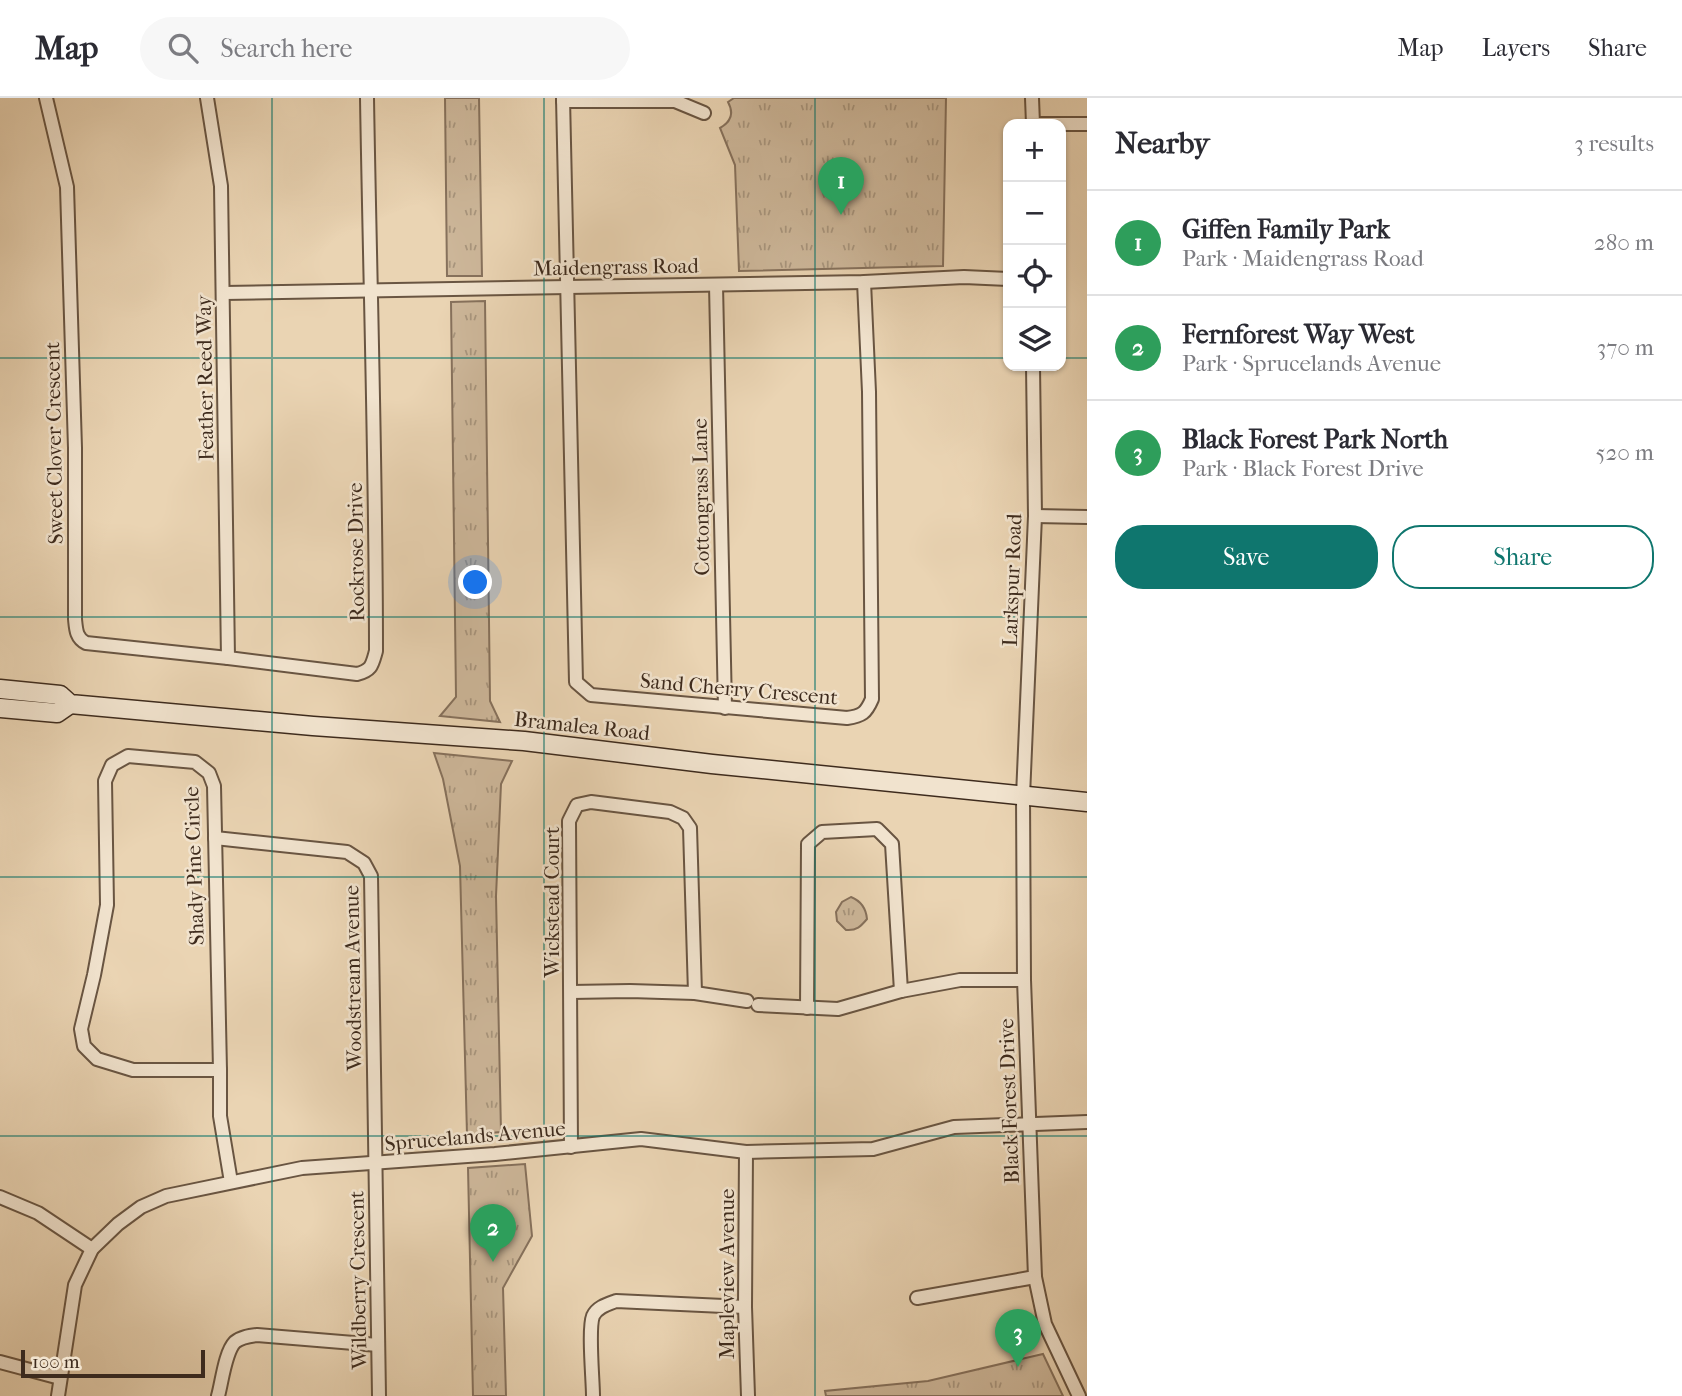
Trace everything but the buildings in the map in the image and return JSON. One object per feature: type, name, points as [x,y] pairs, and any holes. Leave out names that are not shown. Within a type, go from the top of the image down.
[{"type":"main road","name":"Bramalea Road","points":[[0,689],[60,695],[70,704],[313,726],[524,741],[712,764],[1087,802]]},
{"type":"main road","name":"Bramalea Road","points":[[0,708],[57,713],[70,704]]},
{"type":"street","name":"Sweet Clover Crescent","points":[[46,98],[67,187],[75,448],[76,631],[80,640],[86,643],[228,658]]},
{"type":"street","name":"Feather Reed Way","points":[[207,98],[221,186],[228,658]]},
{"type":"street","points":[[367,98],[370,290]]},
{"type":"street","points":[[1032,98],[1033,119]]},
{"type":"street","points":[[563,99],[675,101],[704,113]]},
{"type":"street","name":"Sand Cherry Crescent","points":[[563,99],[576,682],[591,695],[847,718],[859,717],[867,711],[872,699],[869,392],[864,282]]},
{"type":"street","points":[[1066,124],[1087,124]]},
{"type":"street","name":"Maidengrass Road","points":[[224,293],[864,282],[964,277],[1003,279]]},
{"type":"street","name":"Cottongrass Lane","points":[[716,285],[725,708]]},
{"type":"street","name":"Rockrose Drive","points":[[228,658],[357,674],[371,667],[376,651],[376,549],[370,290]]},
{"type":"street","name":"Larkspur Road","points":[[1023,796],[1035,516],[1032,371]]},
{"type":"street","points":[[1035,516],[1087,517]]},
{"type":"street","name":"Shady Pine Circle","points":[[220,1070],[133,1070],[97,1059],[84,1046],[81,1029],[107,905],[105,781],[112,765],[128,756],[195,762],[209,773],[214,786],[220,1070],[220,1116],[231,1182]]},
{"type":"street","name":"Black Forest Drive","points":[[1023,796],[1024,980],[1035,1277],[1045,1324],[1079,1396]]},
{"type":"street","name":"Wickstead Court","points":[[572,1147],[569,821],[578,805],[591,802],[670,813],[683,818],[690,828],[695,993]]},
{"type":"street","points":[[807,1008],[808,844],[822,832],[877,829],[892,844],[901,991]]},
{"type":"street","name":"Woodstream Avenue","points":[[215,838],[347,852],[364,863],[371,876],[376,1163]]},
{"type":"street","name":"Wickstead Court","points":[[571,992],[695,993],[753,1003],[838,1009],[901,991],[960,980],[1024,980]]},
{"type":"street","name":"Sprucelands Avenue","points":[[58,1396],[75,1285],[92,1249],[141,1207],[166,1196],[302,1168],[572,1147],[640,1139],[746,1152],[873,1149],[954,1127],[1087,1122]]},
{"type":"street","name":"Mapleview Avenue","points":[[746,1152],[748,1396]]},
{"type":"street","name":"Wildberry Crescent","points":[[376,1163],[379,1396]]},
{"type":"street","points":[[0,1197],[38,1213],[92,1249]]},
{"type":"street","points":[[917,1298],[1035,1277]]},
{"type":"street","points":[[593,1396],[593,1316],[601,1307],[616,1301],[746,1307]]},
{"type":"street","points":[[218,1396],[229,1352],[235,1343],[247,1336],[378,1345]]},
{"type":"street","points":[[0,1362],[60,1377]]},
{"type":"green space","points":[[445,98],[479,98],[482,276],[447,276]]},
{"type":"green space","points":[[734,98],[946,98],[943,266],[739,271],[735,165],[720,128],[729,120],[731,110],[728,102]]},
{"type":"green space","points":[[485,301],[490,701],[500,722],[440,716],[456,697],[451,302]]},
{"type":"green space","points":[[434,753],[512,761],[501,784],[496,896],[501,1132],[467,1135],[460,866],[443,779]]},
{"type":"green space","points":[[851,897],[862,905],[867,919],[856,929],[846,930],[837,921],[836,912],[842,902]]},
{"type":"green space","points":[[525,1164],[532,1236],[503,1288],[506,1396],[473,1396],[468,1168]]},
{"type":"green space","points":[[1043,1354],[1063,1396],[826,1396],[825,1391],[928,1381]]},
{"type":"place","name":"Giffen Family Park","points":[[841,215]]},
{"type":"place","name":"Fernforest Way West","points":[[493,1262]]},
{"type":"place","name":"Black Forest Park North","points":[[1018,1367]]}]
